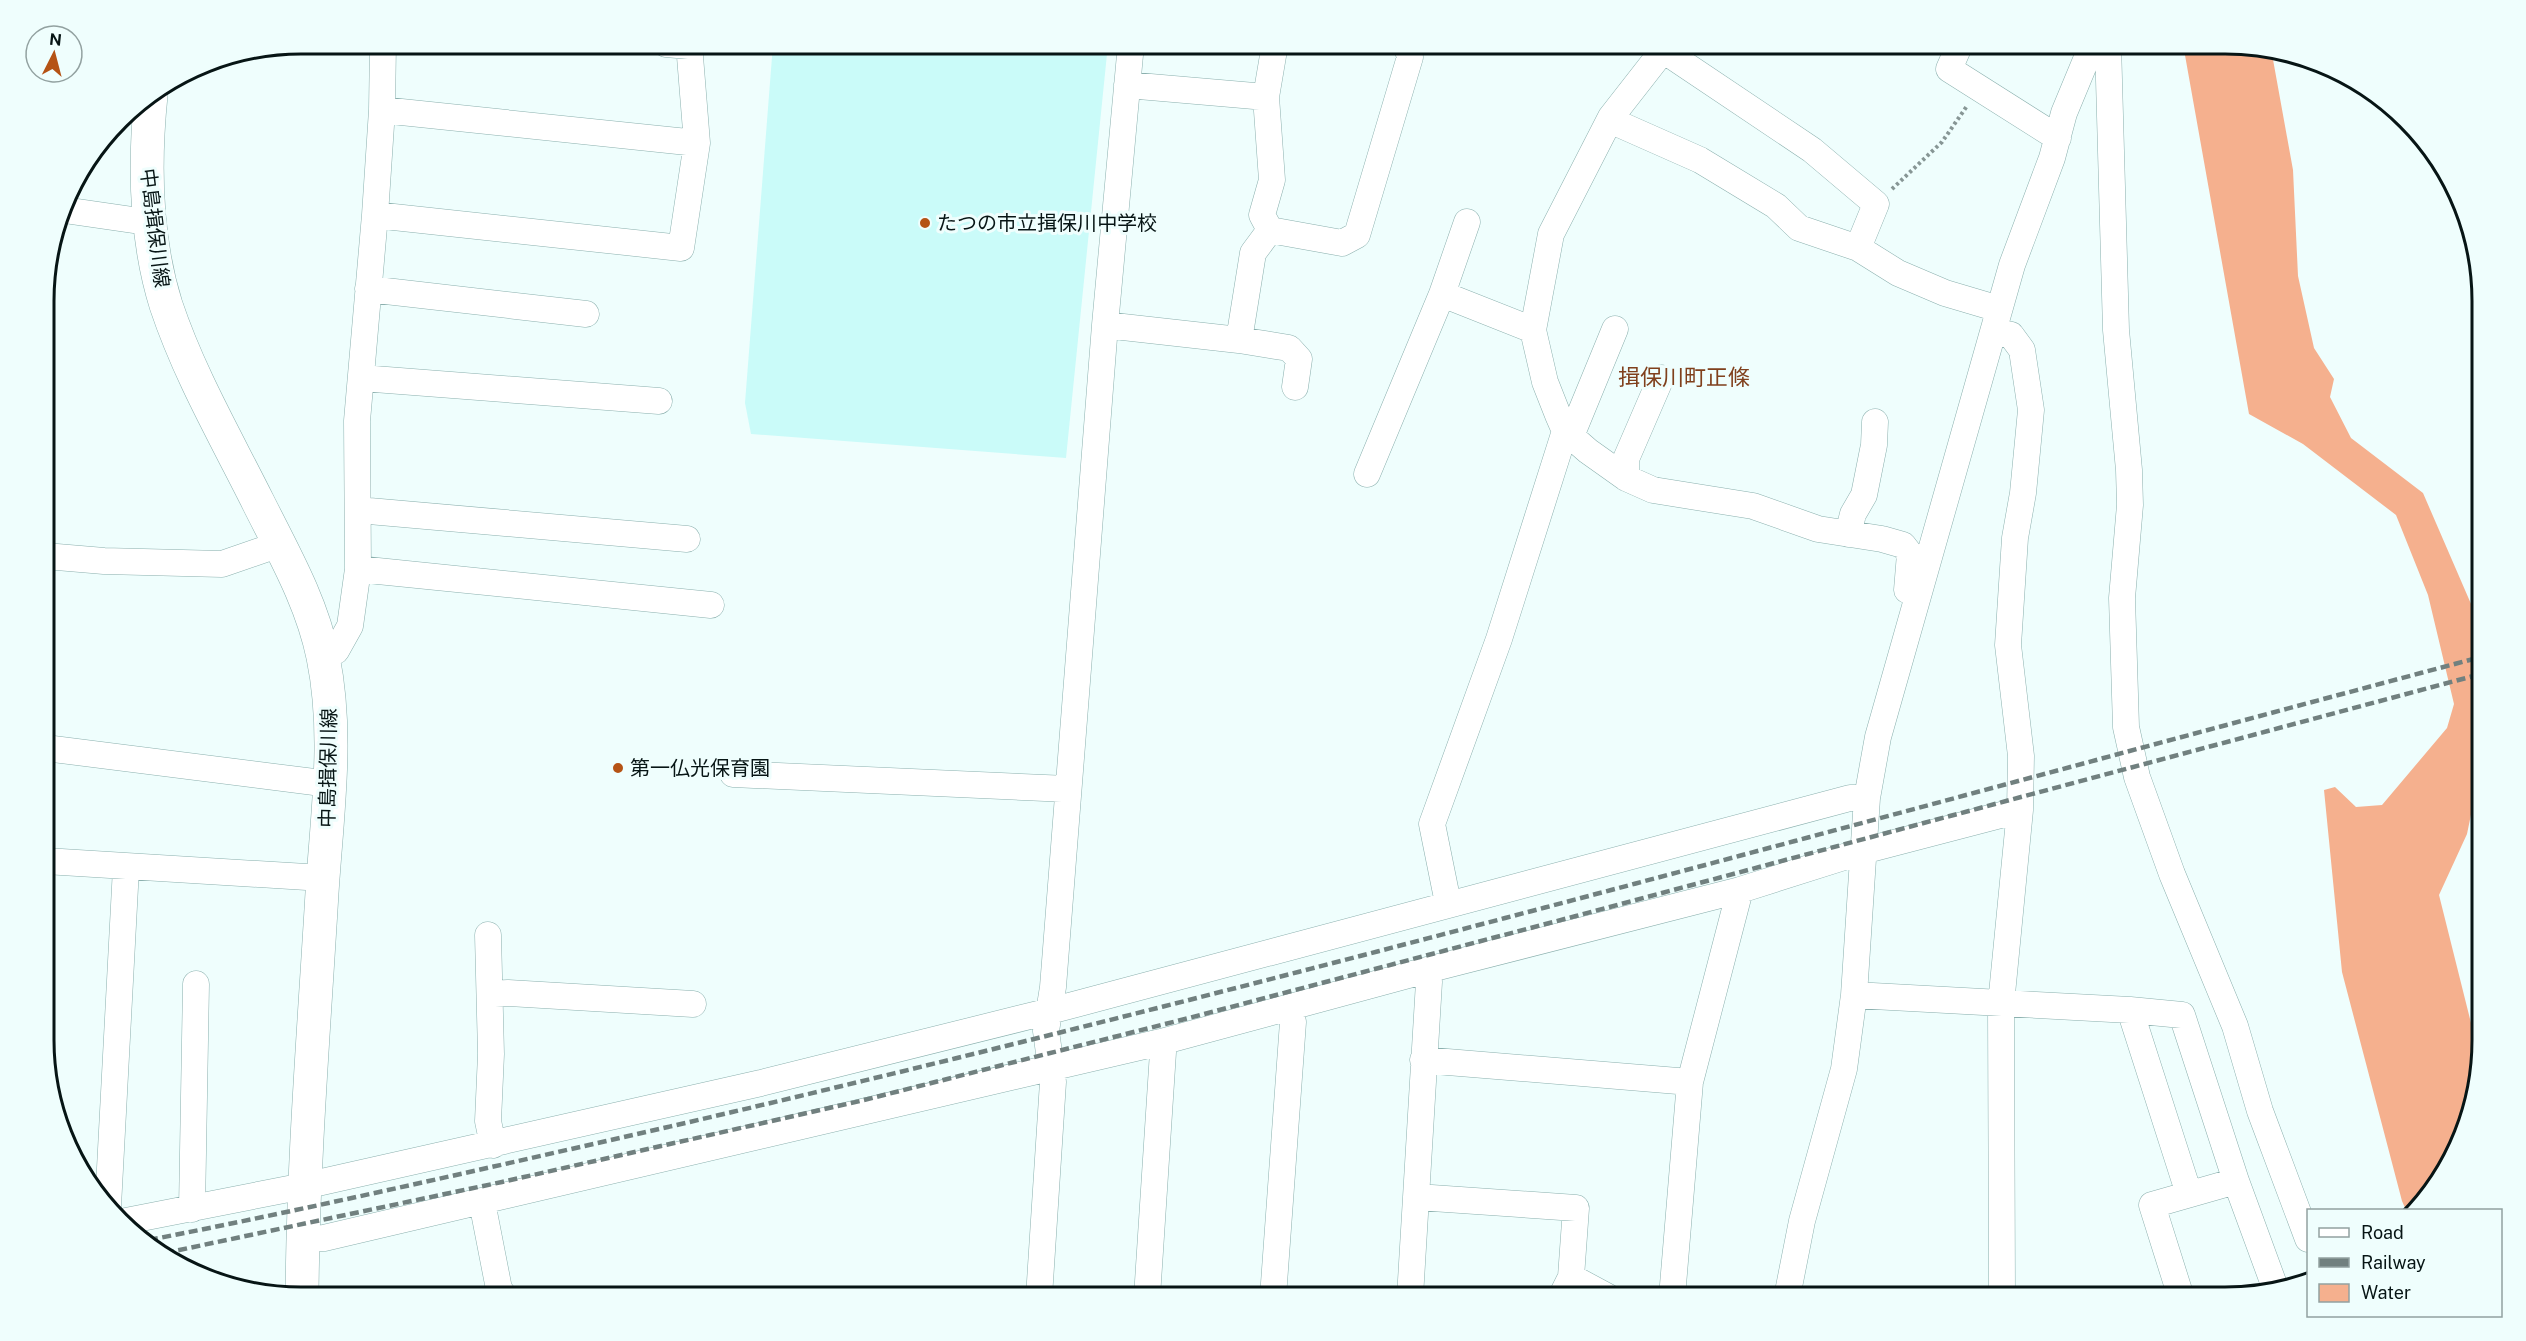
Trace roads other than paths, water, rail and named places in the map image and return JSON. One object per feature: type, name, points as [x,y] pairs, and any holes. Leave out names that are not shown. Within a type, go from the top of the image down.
[{"type":"main road","name":"中島揖保川線","points":[[150,105],[146,159],[150,220],[154,253],[166,303],[189,364],[279,544],[312,616],[323,656],[330,705],[330,784],[304,1186],[302,1287]]},
{"type":"street","points":[[323,656],[336,651],[350,626],[358,569],[357,421],[375,215],[382,110],[383,54]]},
{"type":"street","points":[[375,215],[681,248],[697,142],[683,54]]},
{"type":"street","points":[[1040,1287],[1053,1082],[1046,1031],[1050,1011],[1130,54]]},
{"type":"street","points":[[1269,230],[1262,214],[1272,180],[1266,98],[1273,54]]},
{"type":"street","points":[[1269,230],[1342,243],[1357,235],[1409,54]]},
{"type":"street","points":[[1660,54],[1611,117],[1551,234],[1533,330],[1545,382],[1568,433],[1626,478],[1653,490],[1753,506],[1818,529],[1903,545],[1910,554],[1906,596],[1911,614]]},
{"type":"street","points":[[1675,54],[1812,150],[1876,204],[1857,248]]},
{"type":"street","points":[[1956,54],[1949,69],[2058,138]]},
{"type":"street","points":[[1789,1287],[1802,1221],[1844,1070],[1854,995],[1867,798],[1878,738],[1911,614],[2012,265],[2058,138],[2064,113],[2086,60],[2094,54]]},
{"type":"street","points":[[2108,54],[2116,330],[2130,505],[2122,598],[2126,727],[2137,777],[2172,874],[2235,1026],[2260,1111],[2307,1236]]},
{"type":"street","points":[[1127,85],[1266,98]]},
{"type":"street","points":[[382,110],[697,142]]},
{"type":"street","points":[[1611,117],[1621,125],[1700,160],[1776,206],[1799,228],[1857,248],[1898,273],[1945,293],[1997,320],[2012,335],[2022,350],[2031,410],[2023,493],[2015,538],[2008,645],[2021,756],[2020,810],[2001,1004],[2002,1287]]},
{"type":"street","points":[[71,211],[133,220],[150,220]]},
{"type":"street","points":[[1366,474],[1442,294],[1467,222]]},
{"type":"street","points":[[1239,339],[1253,253],[1269,230]]},
{"type":"street","points":[[368,289],[586,314]]},
{"type":"street","points":[[1442,294],[1533,330]]},
{"type":"street","points":[[1106,325],[1239,339],[1289,348],[1299,359],[1295,387]]},
{"type":"street","points":[[1448,903],[1432,825],[1499,639],[1568,433],[1615,329]]},
{"type":"street","points":[[361,378],[659,401]]},
{"type":"street","points":[[1626,478],[1626,459],[1661,378]]},
{"type":"street","points":[[1848,534],[1853,514],[1864,495],[1874,446],[1875,422]]},
{"type":"street","points":[[357,513],[369,511],[687,539]]},
{"type":"street","points":[[54,557],[104,561],[222,564],[279,544]]},
{"type":"street","points":[[358,569],[711,605]]},
{"type":"street","points":[[54,749],[330,784]]},
{"type":"street","points":[[733,774],[1068,789]]},
{"type":"street","points":[[131,1220],[493,1145],[761,1083],[1050,1011],[1448,903],[1850,798],[1867,798]]},
{"type":"street","points":[[302,1239],[324,1238],[482,1202],[1161,1042],[1426,970],[1740,890],[1863,851],[2020,810]]},
{"type":"street","points":[[54,862],[126,868],[323,878]]},
{"type":"street","points":[[109,1195],[126,868]]},
{"type":"street","points":[[1673,1287],[1690,1082],[1740,890]]},
{"type":"street","points":[[489,935],[491,1054],[488,1121],[493,1145]]},
{"type":"street","points":[[1411,1287],[1423,1060],[1430,982],[1426,970]]},
{"type":"street","points":[[192,1209],[196,984]]},
{"type":"street","points":[[490,994],[508,993],[693,1004]]},
{"type":"street","points":[[1854,995],[2130,1010],[2182,1015],[2236,1181],[2273,1282]]},
{"type":"street","points":[[1274,1287],[1293,1022],[1288,1008]]},
{"type":"street","points":[[2130,1010],[2190,1194]]},
{"type":"street","points":[[1148,1287],[1163,1052],[1161,1042]]},
{"type":"street","points":[[1423,1060],[1690,1082]]},
{"type":"street","points":[[2178,1287],[2152,1205],[2236,1181]]},
{"type":"street","points":[[1417,1197],[1576,1208],[1566,1287]]},
{"type":"street","points":[[482,1202],[498,1287]]},
{"type":"water","points":[[2185,54],[2225,54],[2273,59],[2293,170],[2298,276],[2314,348],[2334,379],[2330,397],[2351,438],[2423,493],[2472,606],[2472,810],[2467,834],[2439,895],[2472,1027],[2470,1073],[2464,1104],[2447,1149],[2421,1191],[2406,1209],[2342,972],[2324,790],[2335,787],[2356,807],[2382,805],[2447,728],[2454,704],[2428,595],[2396,515],[2303,444],[2249,414]]},
{"type":"railway","points":[[155,1239],[344,1200],[668,1127],[1123,1017],[1577,899],[2472,659]]},
{"type":"railway","points":[[173,1251],[502,1182],[860,1101],[1189,1018],[2472,676]]},
{"type":"place","name":"たつの市立揖保川中学校","points":[[925,223]]},
{"type":"place","name":"第一仏光保育園","points":[[618,768]]},
{"type":"district","name":"揖保川町正條","points":[[1684,377]]}]
